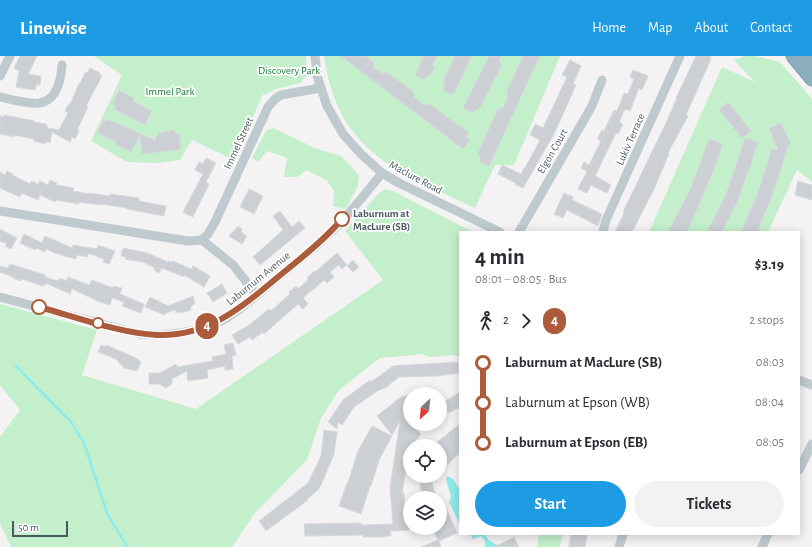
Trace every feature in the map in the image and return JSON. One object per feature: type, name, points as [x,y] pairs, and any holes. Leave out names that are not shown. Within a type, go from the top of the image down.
[{"type":"highway","points":[[793,56],[812,79]]},
{"type":"highway","points":[[806,56],[812,63]]},
{"type":"street","points":[[0,76],[10,56]]},
{"type":"street","name":"Maclure Road","points":[[314,56],[320,88],[327,106],[343,134],[361,154],[382,173],[399,183],[498,231]]},
{"type":"street","name":"Lukiv Terrace","points":[[603,231],[606,220],[680,56]]},
{"type":"street","points":[[0,97],[40,103],[50,99],[61,79],[62,65]]},
{"type":"street","name":"Elgon Court","points":[[520,231],[592,106],[602,80]]},
{"type":"street","name":"Immel Street","points":[[202,240],[208,234],[214,222],[268,107],[281,95],[320,88]]},
{"type":"street","name":"Laburnum Avenue","points":[[0,297],[130,332],[158,335],[183,333],[216,323],[232,314],[335,228],[382,173]]},
{"type":"street","points":[[0,211],[188,240],[202,240],[233,265],[257,294]]},
{"type":"street","points":[[800,380],[812,384]]},
{"type":"street","points":[[800,468],[812,444]]},
{"type":"street","points":[[619,547],[623,535]]},
{"type":"street","points":[[762,547],[768,535]]},
{"type":"green space","points":[[94,56],[306,56],[307,72],[306,76],[300,83],[276,89],[265,95],[263,94],[234,160],[192,140],[180,160],[159,163],[127,162],[91,141],[122,75]]},
{"type":"green space","points":[[324,56],[560,56],[514,165],[495,165],[475,208],[420,182],[397,169],[376,154],[357,137],[343,115],[331,89]]},
{"type":"green space","points":[[745,56],[755,56],[780,62],[812,99],[812,182],[797,170],[768,231],[649,231],[722,67],[755,82],[734,60]]},
{"type":"green space","points":[[273,128],[317,149],[341,156],[359,175],[358,185],[347,207],[344,209],[333,206],[334,190],[326,180],[307,170],[297,177],[284,177],[287,158],[267,151],[258,162],[252,158],[266,131]]},
{"type":"green space","points":[[386,189],[393,191],[471,231],[459,231],[459,357],[454,355],[429,357],[422,354],[380,358],[339,390],[321,418],[307,460],[254,514],[232,547],[11,547],[0,524],[0,437],[20,410],[0,385],[0,304],[97,330],[82,375],[196,409],[383,280],[345,231],[380,192]]},
{"type":"green space","points":[[538,535],[563,535],[560,547],[538,547]]},
{"type":"water","points":[[447,476],[452,478],[459,488],[459,523],[449,502],[451,496],[447,483]]},
{"type":"water","points":[[471,535],[485,535],[490,541],[497,545],[496,547],[485,547],[485,541],[481,536],[473,539]]},
{"type":"building","points":[[20,56],[37,56],[28,74],[41,76],[40,85],[37,84],[35,90],[16,87],[19,71],[14,68]]},
{"type":"building","points":[[341,56],[366,56],[374,62],[373,63],[375,65],[373,67],[383,74],[385,72],[387,74],[388,73],[414,92],[414,97],[424,105],[425,103],[427,105],[428,103],[469,133],[466,137],[470,140],[463,149]]},
{"type":"building","points":[[424,56],[437,56],[432,65],[435,67],[431,74],[428,77],[426,76],[424,80],[415,75]]},
{"type":"building","points":[[455,56],[472,56],[453,95],[443,90],[445,86],[443,85],[443,82]]},
{"type":"building","points":[[489,56],[502,56],[499,61],[502,65],[480,108],[478,110],[476,109],[474,113],[463,108]]},
{"type":"building","points":[[523,56],[540,56],[489,166],[479,161],[481,157],[477,155],[498,109],[500,110],[501,107],[503,108],[508,97],[508,94],[506,93]]},
{"type":"building","points":[[696,56],[711,56],[686,115],[688,116],[668,153],[669,154],[654,189],[633,231],[615,231],[624,213],[623,212],[665,125]]},
{"type":"building","points":[[570,60],[581,66],[573,84],[576,85],[554,134],[523,188],[498,174],[502,165],[521,174],[525,168],[540,140],[530,135],[535,124],[543,128],[567,77],[562,75]]},
{"type":"building","points":[[90,68],[100,73],[102,76],[86,106],[88,107],[77,130],[79,131],[75,139],[72,137],[70,142],[52,132],[50,143],[45,142],[45,144],[34,141],[34,139],[0,134],[0,116],[4,117],[4,115],[46,124],[48,128],[59,130],[68,113],[65,111],[71,103],[79,83],[80,84],[85,73],[88,72]]},
{"type":"building","points":[[633,70],[648,76],[642,90],[639,88],[630,111],[625,109],[619,122],[623,124],[618,134],[616,133],[595,176],[611,185],[607,193],[591,185],[587,193],[578,189],[587,171],[581,168],[584,162],[589,165],[601,141],[597,139],[602,130],[604,131],[614,110],[617,111],[624,93],[628,94],[634,79],[630,77]]},
{"type":"building","points":[[119,90],[134,98],[133,101],[152,111],[145,125],[114,109],[116,106],[112,104]]},
{"type":"building","points":[[728,102],[751,131],[742,138],[719,110]]},
{"type":"building","points":[[107,119],[155,140],[158,133],[175,130],[175,134],[179,133],[181,149],[142,154],[140,135],[131,152],[115,144],[116,142],[97,133],[103,120],[106,121]]},
{"type":"building","points":[[781,123],[791,144],[788,145],[770,201],[757,231],[741,231],[757,195],[772,148],[778,150],[769,128]]},
{"type":"building","points":[[745,138],[758,142],[737,203],[722,231],[708,231],[726,194]]},
{"type":"building","points":[[709,139],[723,144],[693,219],[687,231],[669,231],[691,188]]},
{"type":"building","points":[[206,158],[216,163],[206,182],[209,184],[193,217],[183,212],[203,174],[195,170],[199,162],[203,164]]},
{"type":"building","points":[[7,171],[30,184],[31,181],[38,184],[40,181],[48,185],[50,180],[57,183],[56,185],[74,188],[73,191],[89,194],[110,196],[110,194],[139,198],[139,201],[166,206],[164,216],[101,204],[79,202],[79,204],[56,200],[55,202],[40,195],[38,200],[22,193],[20,197],[0,188],[0,172],[5,175]]},
{"type":"building","points":[[798,181],[812,185],[812,200],[795,195]]},
{"type":"building","points":[[249,189],[263,196],[254,214],[240,207]]},
{"type":"building","points":[[564,193],[573,197],[572,200],[602,214],[598,226],[567,210],[563,218],[554,214]]},
{"type":"building","points":[[280,211],[292,227],[299,221],[305,228],[260,265],[253,257],[283,230],[273,216]]},
{"type":"building","points":[[238,226],[242,229],[241,232],[247,236],[242,244],[229,236]]},
{"type":"building","points":[[0,229],[17,238],[11,249],[5,246],[7,244],[0,241]]},
{"type":"building","points":[[24,234],[42,243],[45,236],[72,248],[73,245],[97,249],[98,245],[115,251],[109,264],[103,262],[104,259],[88,253],[88,257],[77,255],[76,259],[57,254],[46,249],[45,252],[36,248],[35,250],[20,243]]},
{"type":"building","points":[[123,248],[147,253],[168,262],[173,261],[191,269],[193,266],[210,276],[204,287],[184,275],[184,277],[162,268],[159,273],[154,270],[155,268],[143,262],[125,259],[126,257],[121,256]]},
{"type":"building","points":[[337,253],[347,265],[342,269],[339,265],[330,272],[334,277],[327,283],[324,280],[303,298],[308,304],[303,309],[298,304],[264,334],[263,332],[252,340],[250,337],[238,344],[232,335],[249,325],[269,309],[271,311],[290,294],[289,292],[296,286],[298,289],[308,280],[307,278],[314,271],[315,272]]},
{"type":"building","points":[[353,260],[359,267],[353,272],[347,266]]},
{"type":"building","points":[[10,264],[45,275],[45,277],[58,281],[60,278],[66,281],[68,277],[89,285],[92,280],[113,288],[113,286],[122,288],[120,294],[144,304],[141,313],[122,306],[124,302],[112,298],[110,305],[72,289],[70,294],[46,283],[45,286],[42,284],[42,286],[22,279],[20,281],[0,272],[0,266],[8,268]]},
{"type":"building","points":[[222,284],[227,293],[213,302],[207,293]]},
{"type":"building","points":[[193,296],[195,303],[190,308],[191,310],[180,313],[180,311],[176,313],[175,310],[166,313],[165,315],[145,307],[150,297],[168,306]]},
{"type":"building","points":[[233,343],[236,355],[232,356],[233,369],[225,370],[225,366],[207,370],[208,378],[188,381],[187,371],[172,379],[172,384],[166,388],[159,384],[149,384],[149,373],[160,373],[176,364],[177,367],[213,361],[212,357],[226,354],[224,345]]},
{"type":"building","points":[[101,345],[105,347],[106,345],[136,358],[141,362],[137,371],[124,368],[116,359],[98,352]]},
{"type":"building","points":[[458,362],[459,373],[437,376],[399,377],[385,388],[379,390],[354,407],[342,425],[338,422],[337,429],[328,422],[343,400],[370,380],[371,382],[393,366]]},
{"type":"building","points":[[459,393],[459,408],[448,413],[447,400]]},
{"type":"building","points":[[403,397],[403,431],[417,431],[421,434],[417,439],[403,439],[403,456],[401,458],[403,458],[404,483],[402,493],[403,530],[390,531],[391,536],[385,537],[363,537],[363,535],[305,536],[304,524],[393,524],[390,488],[400,421],[392,435],[377,416]]},
{"type":"building","points":[[459,425],[459,454],[447,465],[447,439],[441,439]]},
{"type":"building","points":[[372,426],[392,436],[379,460],[361,514],[339,506],[358,451]]},
{"type":"building","points":[[324,430],[337,432],[334,454],[321,485],[318,490],[307,499],[308,500],[266,531],[259,521],[308,483],[321,456]]},
{"type":"building","points":[[420,483],[432,483],[434,491],[421,491]]},
{"type":"building","points":[[447,510],[457,533],[439,541],[441,547],[421,547],[438,540],[436,535],[447,535]]},
{"type":"building","points":[[571,535],[587,535],[585,547],[569,547]]},
{"type":"building","points":[[514,537],[519,547],[494,547]]},
{"type":"waterway","points":[[16,366],[71,422],[84,443],[107,513],[127,547]]},
{"type":"bus line","name":"4","points":[[39,307],[140,334],[175,334],[200,329],[216,323],[232,314],[245,304],[320,242],[342,219]]},
{"type":"place","name":"Laburnum at MacLure (SB)","points":[[342,219]]},
{"type":"park label","name":"Discovery Park","points":[[289,70]]},
{"type":"park label","name":"Immel Park","points":[[170,91]]}]
